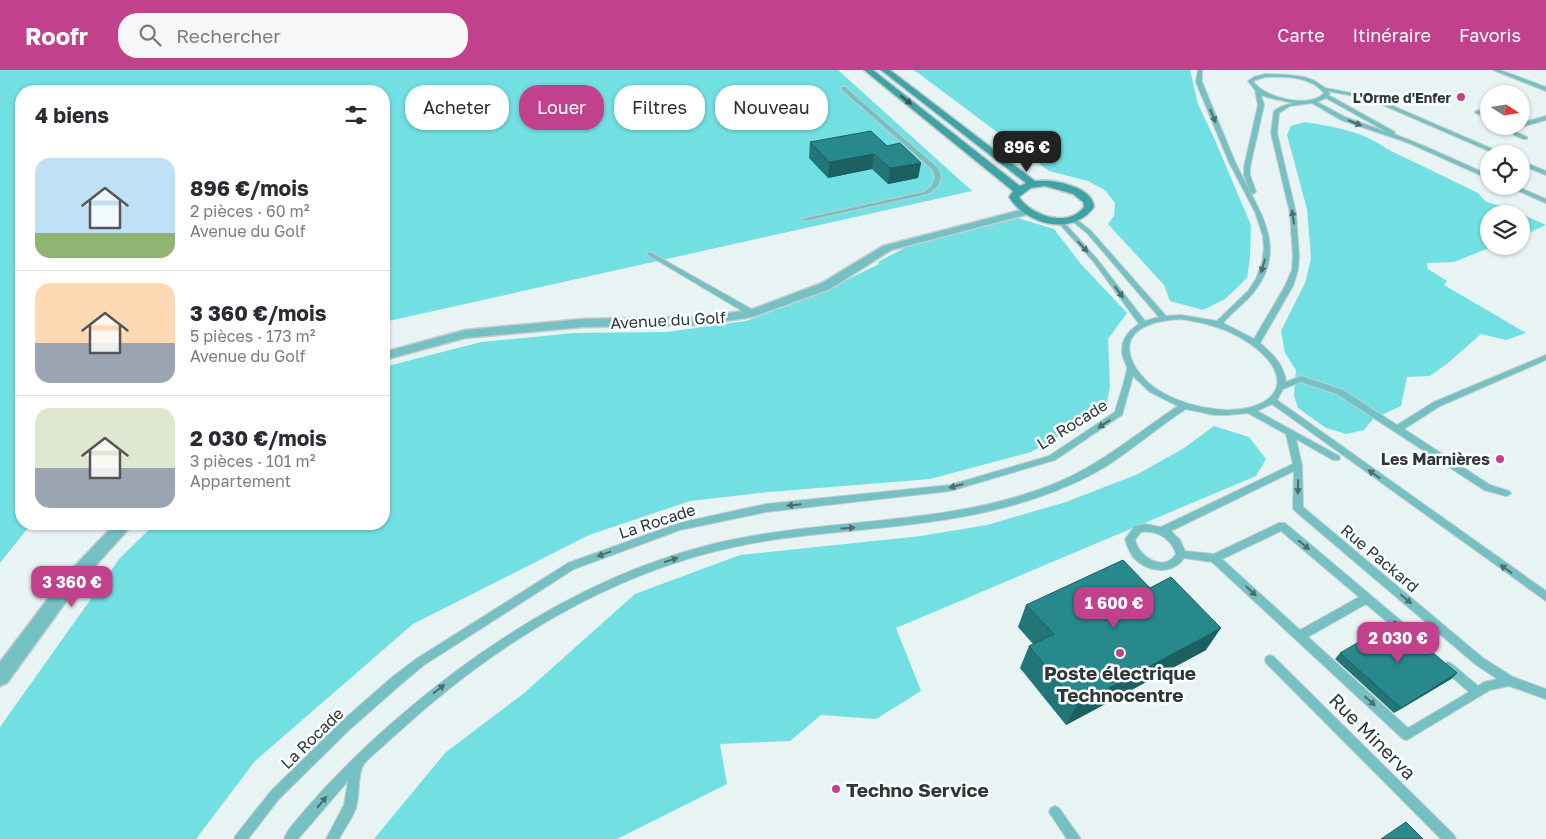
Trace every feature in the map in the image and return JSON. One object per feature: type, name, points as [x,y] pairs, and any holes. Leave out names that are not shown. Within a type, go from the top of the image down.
[{"type":"street","points":[[868,70],[1019,190]]},
{"type":"street","points":[[885,70],[1033,184]]},
{"type":"street","points":[[1045,183],[1066,187],[1084,197],[1088,203],[1088,210],[1083,215],[1073,219],[1059,220],[1036,217],[1025,212],[1018,206],[1014,197],[1019,190],[1033,184],[1045,183]]},
{"type":"street","name":"Avenue du Golf","points":[[390,354],[466,334],[582,323],[699,321],[752,313],[826,286],[887,248],[1025,212]]},
{"type":"street","points":[[0,677],[72,580],[119,530]]},
{"type":"lane","points":[[1200,70],[1199,82],[1238,174],[1260,214]]},
{"type":"lane","points":[[1495,70],[1546,89]]},
{"type":"lane","points":[[1219,324],[1223,318],[1248,297],[1262,272],[1268,246],[1265,229],[1247,175],[1260,105],[1257,90],[1250,81],[1257,74],[1265,71],[1302,73],[1326,89],[1370,98],[1480,145]]},
{"type":"lane","points":[[806,220],[926,193],[934,189],[938,183],[939,176],[936,169],[843,88]]},
{"type":"lane","points":[[1326,89],[1326,96]]},
{"type":"lane","points":[[1257,90],[1276,98],[1300,102]]},
{"type":"lane","points":[[1256,343],[1289,286],[1295,270],[1296,243],[1293,213],[1274,133],[1276,112],[1282,107],[1326,96],[1402,139],[1480,173]]},
{"type":"lane","points":[[1312,101],[1323,110],[1369,129],[1402,139]]},
{"type":"lane","points":[[1530,122],[1546,118]]},
{"type":"lane","points":[[1518,135],[1525,138]]},
{"type":"lane","points":[[1530,167],[1546,173]]},
{"type":"lane","points":[[1530,194],[1546,201]]},
{"type":"lane","points":[[1073,219],[1089,232],[1164,318]]},
{"type":"lane","points":[[1059,220],[1095,260],[1143,324]]},
{"type":"lane","points":[[650,254],[752,313]]},
{"type":"lane","points":[[1164,318],[1200,320],[1219,324],[1239,332],[1256,343],[1270,355],[1279,368],[1282,378],[1281,387],[1272,400],[1263,406],[1250,411],[1223,412],[1186,406],[1156,391],[1144,382],[1131,367],[1126,357],[1125,347],[1128,338],[1134,330],[1143,324],[1164,318]]},
{"type":"lane","points":[[1398,429],[1437,404],[1546,357]]},
{"type":"lane","name":"La Rocade","points":[[240,839],[275,795],[345,726],[395,682],[420,662],[571,566],[679,527],[766,508],[950,488],[1052,458],[1119,413],[1131,367]]},
{"type":"lane","points":[[1281,387],[1301,379],[1340,392],[1487,488],[1506,493]]},
{"type":"lane","points":[[1272,400],[1546,597]]},
{"type":"lane","points":[[290,839],[357,762],[431,696],[478,659],[524,628],[622,577],[723,545],[808,531],[944,518],[990,509],[1029,497],[1067,482],[1099,466],[1152,427],[1186,406]]},
{"type":"lane","points":[[1250,411],[1336,458]]},
{"type":"lane","name":"Rue Packard","points":[[1290,432],[1298,465],[1298,508],[1479,661],[1509,681],[1546,694]]},
{"type":"lane","points":[[1163,531],[1298,465]]},
{"type":"lane","points":[[1181,554],[1215,558],[1282,526],[1411,636]]},
{"type":"lane","points":[[1145,528],[1163,531],[1174,538],[1179,544],[1181,554],[1177,562],[1171,566],[1149,563],[1134,552],[1130,539],[1138,530],[1145,528]]},
{"type":"lane","points":[[1215,558],[1407,735],[1488,686],[1509,681]]},
{"type":"lane","points":[[1300,636],[1367,598]]},
{"type":"lane","name":"Rue Minerva","points":[[1270,660],[1450,839]]},
{"type":"lane","points":[[1440,661],[1477,692]]},
{"type":"lane","points":[[332,839],[350,807],[357,762]]},
{"type":"lane","points":[[1055,812],[1075,839]]},
{"type":"shaded area","points":[[0,70],[838,70],[972,191],[390,321],[390,85],[15,85],[15,530],[26,530],[0,563]]},
{"type":"shaded area","points":[[914,70],[1190,70],[1198,104],[1251,225],[1247,278],[1225,299],[1203,310],[1170,301],[1164,285],[1108,224],[1114,216],[1115,203],[1105,190],[1088,181],[1049,171]]},
{"type":"shaded area","points":[[1305,122],[1358,134],[1478,193],[1486,202],[1498,205],[1480,205],[1480,252],[1454,262],[1427,263],[1428,269],[1447,281],[1444,285],[1526,333],[1506,340],[1481,334],[1430,376],[1407,377],[1401,406],[1373,419],[1364,430],[1346,434],[1326,428],[1298,408],[1294,395],[1296,370],[1285,353],[1281,331],[1305,283],[1311,259],[1307,209],[1287,135],[1291,126]]},
{"type":"shaded area","points":[[1018,218],[1054,229],[1081,264],[1127,313],[1108,339],[1110,386],[1107,403],[1078,427],[1031,452],[930,479],[769,492],[690,501],[589,535],[413,624],[255,761],[196,839],[0,839],[0,727],[120,558],[149,530],[390,530],[390,365],[481,342],[574,333],[667,332],[746,321],[814,296],[879,264],[878,262],[910,245]]},
{"type":"shaded area","points":[[1530,218],[1546,225],[1530,232]]},
{"type":"shaded area","points":[[1214,426],[1249,437],[1266,459],[1256,476],[896,628],[921,691],[876,719],[821,715],[790,741],[720,744],[727,784],[617,839],[374,839],[445,753],[523,694],[635,594],[740,555],[921,536],[987,525],[1066,502],[1138,474],[1184,448]]},
{"type":"building","points":[[871,131],[887,146],[900,143],[921,163],[890,168],[874,154],[829,162],[810,142]]},
{"type":"building","name":"Poste électrique Technocentre","points":[[1123,560],[1150,588],[1171,577],[1221,628],[1077,705],[1029,646],[1054,634],[1026,605]]},
{"type":"building","points":[[1395,621],[1457,673],[1401,708],[1340,653]]},
{"type":"building","points":[[1406,822],[1423,839],[1381,839]]},
{"type":"place","name":"L'Orme d'Enfer","points":[[1461,97]]},
{"type":"place","name":"Les Marnières","points":[[1500,459]]},
{"type":"place","name":"Poste électrique Technocentre","points":[[1120,653]]},
{"type":"place","name":"Techno Service","points":[[836,789]]}]
